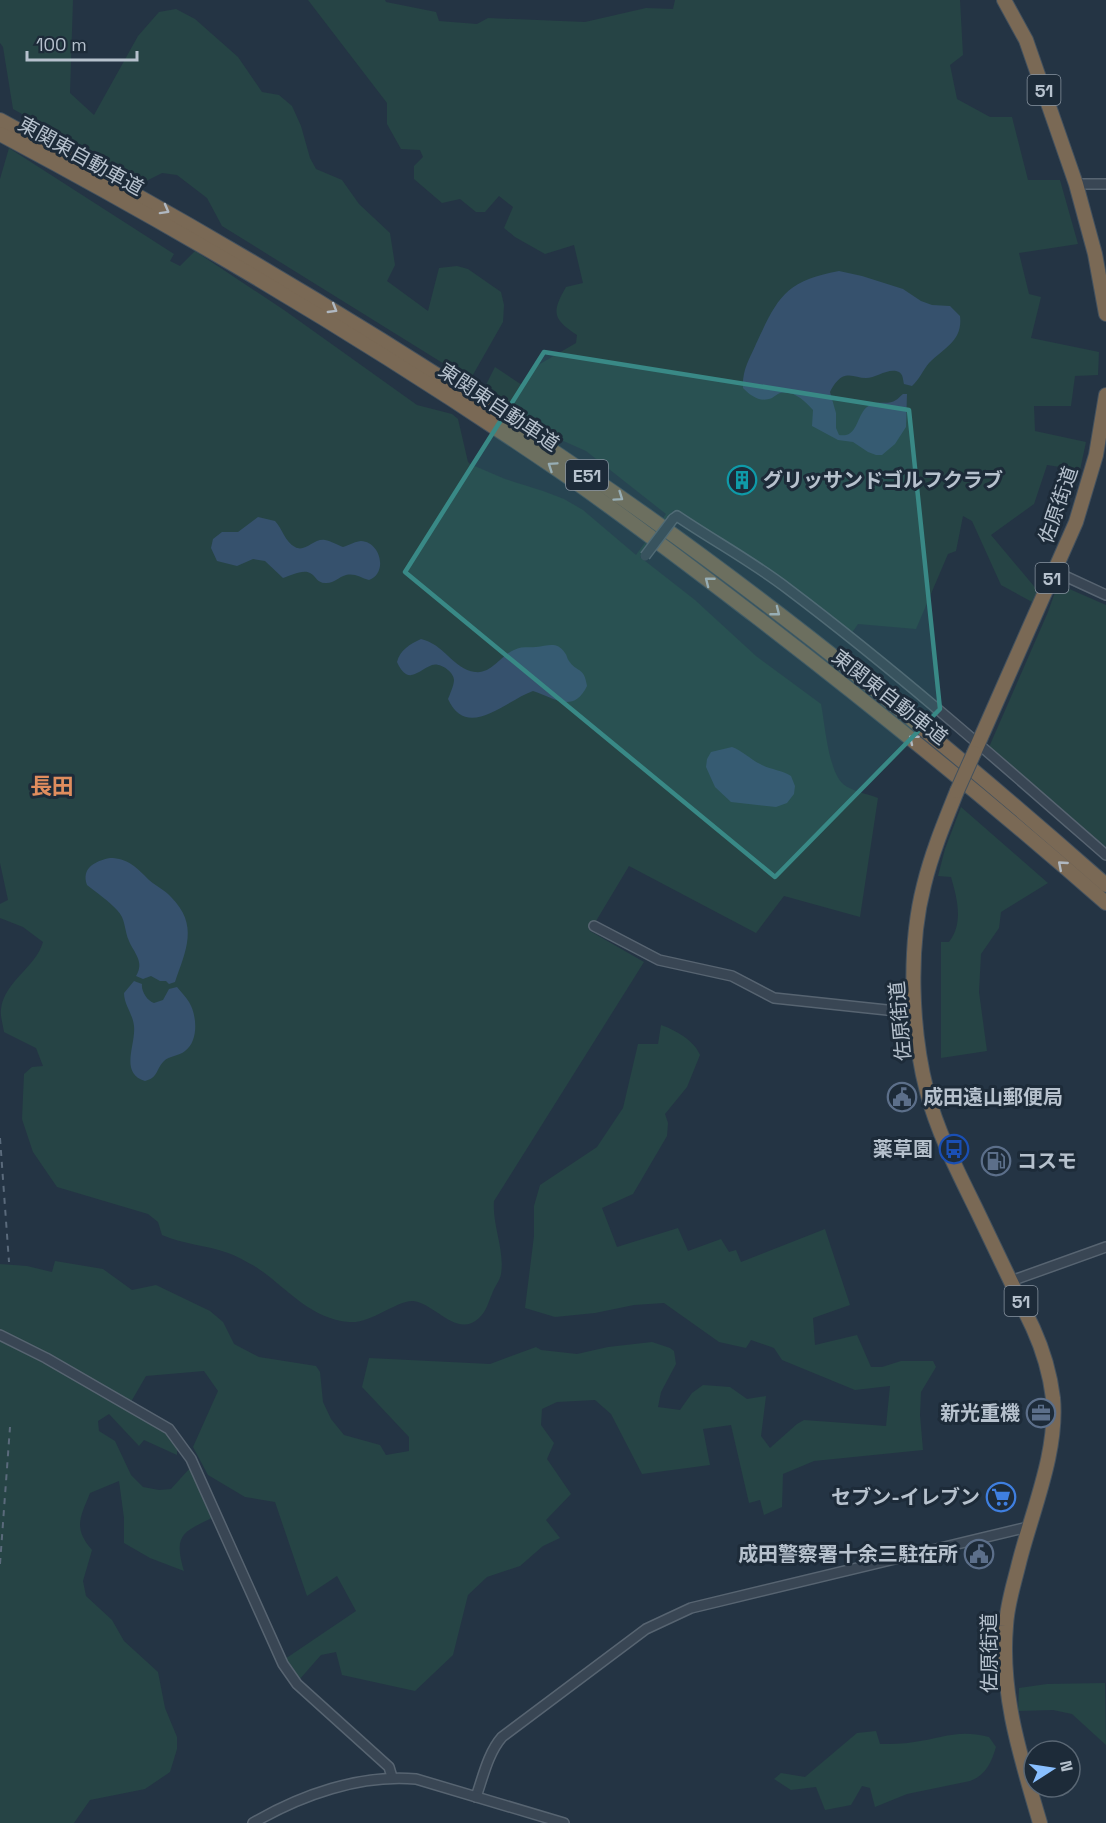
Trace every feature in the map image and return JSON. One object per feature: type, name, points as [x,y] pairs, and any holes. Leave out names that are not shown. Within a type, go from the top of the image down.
[{"type":"highway","name":"51","points":[[1004,0],[1026,40],[1076,184],[1104,292],[1106,314]]},
{"type":"highway","name":"東関東自動車道","points":[[0,120],[188,223],[368,330],[464,391],[630,504],[740,585],[869,685],[966,764],[1106,885]]},
{"type":"highway","name":"東関東自動車道","points":[[0,134],[270,285],[457,402],[560,471],[640,528],[869,704],[984,797],[1106,903]]},
{"type":"highway","name":"佐原街道","points":[[1040,1823],[1012,1723],[1005,1659],[1008,1607],[1050,1453],[1053,1400],[1041,1346],[954,1163],[927,1091],[915,1013],[915,956],[924,885],[941,830],[1082,505],[1098,445],[1106,395]]},
{"type":"street","points":[[1076,184],[1106,184]]},
{"type":"street","points":[[645,556],[677,516],[786,587],[1106,855]]},
{"type":"street","points":[[1054,571],[1106,595]]},
{"type":"street","points":[[594,926],[659,960],[732,976],[774,998],[915,1013]]},
{"type":"street","points":[[1011,1281],[1106,1247]]},
{"type":"street","points":[[0,1335],[46,1358],[169,1429],[191,1459],[283,1664],[297,1684],[389,1767],[392,1777]]},
{"type":"street","points":[[476,1797],[490,1757],[502,1737],[646,1629],[691,1608],[1028,1527]]},
{"type":"street","points":[[253,1823],[275,1810],[300,1800],[335,1789],[392,1777],[416,1779],[564,1823]]},
{"type":"highlighted area","points":[[544,352],[909,410],[940,709],[775,877],[405,572]]},
{"type":"green space","points":[[0,0],[73,0],[70,93],[94,115],[138,36],[159,12],[176,9],[195,19],[238,57],[262,92],[279,95],[292,106],[316,169],[342,180],[359,204],[390,233],[395,265],[387,281],[428,311],[439,268],[457,266],[468,269],[501,292],[504,305],[503,322],[470,380],[222,226],[207,198],[177,175],[162,173],[144,182],[13,109],[3,47],[0,43]]},
{"type":"green space","name":"グリッサンドゴルフクラブ","points":[[308,0],[385,0],[436,12],[439,21],[477,24],[488,18],[585,22],[646,8],[673,9],[675,0],[960,0],[963,55],[950,65],[957,99],[990,117],[1012,117],[1028,180],[1060,180],[1078,244],[1019,253],[1029,294],[1041,297],[1031,338],[1099,352],[1098,375],[1075,376],[1071,406],[1034,406],[1035,431],[1086,442],[1080,470],[1047,465],[1034,504],[991,535],[1038,591],[1032,602],[1001,585],[972,521],[963,516],[956,551],[948,554],[916,629],[858,624],[851,634],[760,565],[674,510],[640,557],[695,600],[756,656],[821,704],[831,758],[838,777],[850,789],[878,798],[860,917],[784,896],[756,933],[629,866],[590,931],[644,962],[494,1201],[502,1265],[500,1277],[487,1307],[479,1318],[471,1323],[454,1322],[430,1307],[413,1301],[399,1304],[357,1322],[335,1320],[310,1309],[256,1267],[238,1257],[162,1235],[158,1222],[148,1214],[57,1187],[33,1152],[22,1119],[24,1074],[32,1067],[43,1066],[36,1048],[4,1032],[1,1018],[3,999],[34,959],[43,942],[23,927],[0,918],[0,904],[8,900],[0,863],[0,179],[9,148],[174,254],[170,261],[180,266],[195,251],[284,310],[417,405],[452,414],[458,419],[470,464],[505,479],[564,499],[583,510],[636,555],[666,514],[586,451],[550,435],[484,389],[495,367],[522,385],[533,368],[576,343],[577,335],[559,320],[557,315],[558,303],[566,287],[583,283],[574,245],[545,254],[504,228],[513,207],[499,196],[485,212],[476,212],[460,199],[442,203],[414,179],[414,166],[423,157],[420,150],[401,149],[387,124],[387,103]]},
{"type":"green space","points":[[1058,584],[1106,605],[1106,847],[989,747]]},
{"type":"green space","points":[[961,807],[1048,883],[1001,912],[999,928],[981,954],[979,992],[987,1051],[941,1058],[941,942],[949,942],[954,935],[958,910],[951,877],[938,876],[945,849]]},
{"type":"green space","points":[[661,1025],[689,1040],[700,1055],[687,1087],[665,1114],[668,1123],[667,1136],[633,1194],[602,1208],[617,1247],[678,1228],[688,1251],[721,1239],[729,1252],[736,1250],[741,1262],[825,1229],[850,1305],[813,1318],[815,1345],[857,1335],[871,1367],[882,1367],[901,1361],[933,1361],[936,1367],[921,1392],[923,1450],[814,1461],[783,1474],[782,1507],[764,1515],[760,1500],[749,1503],[731,1425],[703,1429],[710,1465],[642,1474],[611,1414],[595,1400],[557,1402],[542,1409],[541,1425],[554,1443],[547,1459],[571,1494],[546,1520],[560,1538],[543,1546],[520,1566],[487,1577],[468,1595],[453,1655],[415,1691],[342,1675],[336,1652],[321,1655],[299,1680],[285,1659],[356,1611],[337,1576],[307,1596],[275,1502],[245,1497],[208,1475],[193,1447],[218,1391],[204,1371],[146,1376],[128,1407],[169,1433],[177,1445],[177,1455],[144,1440],[139,1446],[109,1414],[98,1421],[99,1431],[115,1441],[131,1475],[143,1487],[159,1490],[171,1489],[190,1468],[214,1517],[183,1536],[180,1549],[184,1571],[150,1558],[124,1543],[124,1518],[119,1481],[90,1493],[80,1523],[82,1535],[92,1550],[83,1581],[86,1596],[112,1620],[124,1641],[158,1672],[165,1708],[177,1737],[177,1749],[170,1772],[145,1789],[90,1800],[74,1823],[0,1823],[0,1264],[27,1266],[52,1272],[55,1261],[103,1269],[132,1290],[156,1285],[210,1311],[223,1322],[234,1344],[259,1357],[316,1366],[320,1372],[323,1402],[331,1419],[344,1435],[380,1445],[386,1455],[409,1451],[409,1437],[362,1387],[369,1358],[490,1364],[536,1347],[541,1350],[577,1354],[608,1347],[652,1342],[670,1348],[674,1351],[676,1364],[661,1392],[658,1407],[680,1410],[692,1393],[703,1385],[730,1387],[747,1399],[766,1396],[761,1436],[770,1448],[804,1420],[886,1426],[890,1386],[855,1390],[782,1360],[774,1348],[751,1340],[746,1348],[719,1342],[664,1303],[634,1305],[595,1313],[555,1317],[525,1308],[534,1236],[534,1206],[540,1185],[597,1147],[623,1108],[638,1044],[658,1044]]},
{"type":"green space","points":[[1105,1683],[1106,1745],[1072,1714],[1053,1710],[1018,1711],[1019,1688],[1047,1684]]},
{"type":"green space","points":[[876,1731],[880,1744],[906,1743],[968,1734],[989,1737],[996,1747],[987,1768],[970,1781],[907,1794],[875,1807],[870,1788],[862,1786],[851,1805],[825,1810],[816,1787],[791,1790],[774,1779],[781,1773],[805,1777],[857,1733]]},
{"type":"water","points":[[839,271],[903,289],[921,301],[932,305],[950,306],[960,316],[959,332],[955,338],[929,363],[912,386],[904,384],[900,373],[891,371],[870,378],[845,376],[838,380],[832,388],[830,392],[839,435],[849,434],[855,428],[868,406],[892,402],[903,394],[907,394],[906,427],[895,444],[882,455],[868,452],[853,442],[838,440],[812,426],[813,410],[803,400],[790,393],[780,393],[764,400],[753,396],[743,388],[745,370],[749,360],[778,303],[795,286],[806,280]]},
{"type":"water","points":[[258,517],[275,521],[289,542],[299,548],[321,540],[343,547],[359,541],[368,543],[380,558],[379,571],[369,580],[349,575],[325,583],[307,572],[283,578],[265,561],[253,559],[237,566],[217,561],[211,548],[213,539],[222,532],[238,532]]},
{"type":"water","points":[[421,639],[436,646],[467,670],[475,672],[491,668],[517,649],[548,645],[559,647],[572,665],[582,672],[587,686],[581,695],[569,702],[555,700],[533,691],[487,714],[476,718],[465,717],[456,711],[448,699],[454,680],[446,668],[435,664],[409,675],[401,669],[397,662],[400,654],[409,645]]},
{"type":"water","points":[[732,747],[762,765],[791,776],[795,786],[794,794],[787,803],[776,807],[731,802],[715,787],[706,767],[707,759],[711,752]]},
{"type":"water","points":[[110,858],[132,864],[180,907],[185,918],[188,938],[175,982],[169,984],[151,976],[143,979],[136,976],[139,962],[127,937],[122,917],[110,903],[87,885],[86,874],[91,866]]},
{"type":"water","points":[[134,981],[142,984],[145,995],[154,1003],[163,1000],[169,989],[177,987],[192,1007],[195,1021],[195,1035],[190,1047],[183,1053],[166,1059],[155,1075],[145,1081],[137,1077],[131,1065],[134,1026],[124,993]]},
{"type":"railway","points":[[0,1138],[9,1262]]},
{"type":"railway","points":[[0,1564],[10,1427]]},
{"type":"place","name":"グリッサンドゴルフクラブ","points":[[742,480]]},
{"type":"place","name":"成田遠山郵便局","points":[[902,1097]]},
{"type":"place","name":"薬草園","points":[[954,1149]]},
{"type":"place","name":"コスモ","points":[[996,1161]]},
{"type":"place","name":"新光重機","points":[[1041,1413]]},
{"type":"place","name":"セブン-イレブン","points":[[1001,1497]]},
{"type":"place","name":"成田警察署十余三駐在所","points":[[979,1554]]},
{"type":"district","name":"長田","points":[[52,786]]}]
